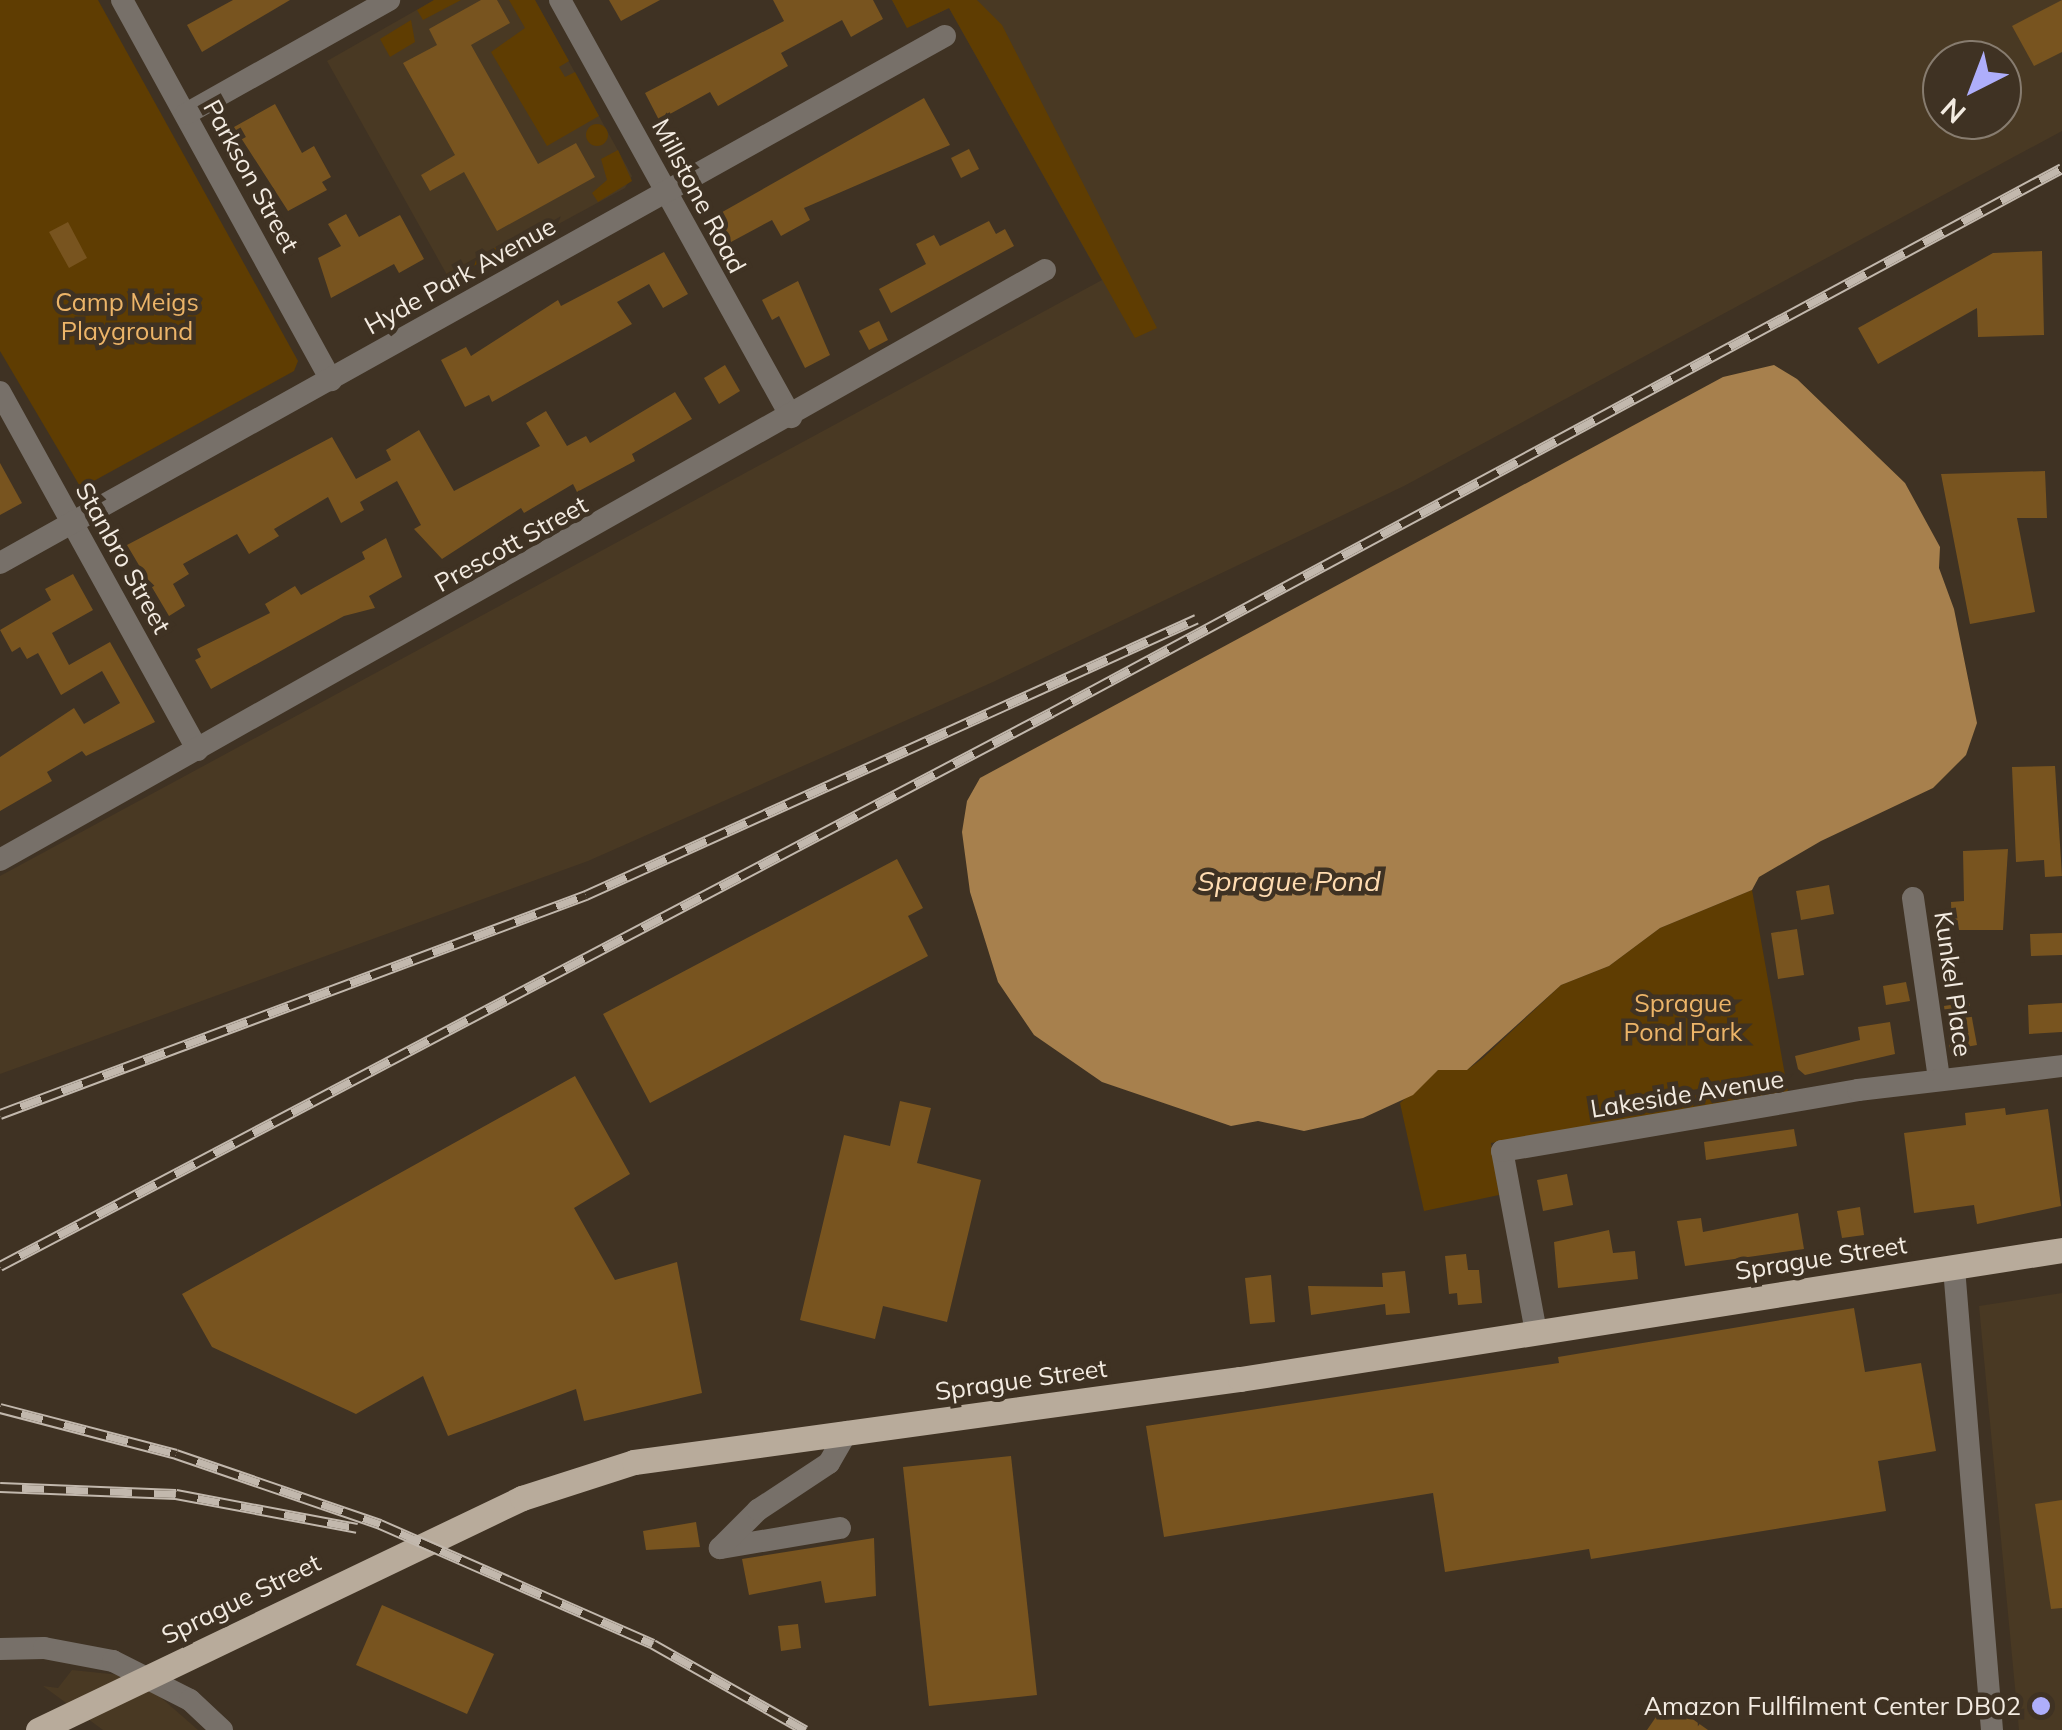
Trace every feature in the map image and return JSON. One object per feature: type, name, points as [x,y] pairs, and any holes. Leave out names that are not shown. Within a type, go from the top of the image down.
[{"type":"main road","name":"Sprague Street","points":[[38,1730],[470,1522],[542,1490],[634,1462],[1536,1332],[2062,1250]]},
{"type":"street","name":"Parkson Street","points":[[122,0],[331,380]]},
{"type":"street","points":[[186,114],[389,0]]},
{"type":"street","name":"Millstone Road","points":[[560,0],[791,418]]},
{"type":"street","name":"Hyde Park Avenue","points":[[0,564],[945,36]]},
{"type":"street","name":"Prescott Street","points":[[0,860],[791,418],[1045,270]]},
{"type":"street","name":"Stanbro Street","points":[[0,392],[198,750]]},
{"type":"street","name":"Kunkel Place","points":[[1913,898],[1939,1079]]},
{"type":"street","name":"Lakeside Avenue","points":[[1536,1332],[1502,1152],[1939,1079],[2062,1066]]},
{"type":"street","points":[[1954,1268],[1992,1730]]},
{"type":"street","points":[[840,1528],[720,1548],[758,1510],[829,1463],[847,1432]]},
{"type":"street","points":[[0,1648],[44,1648],[114,1661],[190,1700],[222,1730]]},
{"type":"shaded area","points":[[434,0],[535,0],[632,176],[625,188],[451,282],[327,61]]},
{"type":"shaded area","points":[[892,0],[2062,0],[2062,131],[1404,486],[993,682],[588,861],[0,1074],[0,876],[1102,280],[949,8],[907,28]]},
{"type":"shaded area","points":[[2062,1293],[2062,1730],[2019,1730],[1979,1306]]},
{"type":"shaded area","points":[[72,1670],[120,1675],[158,1695],[198,1730],[103,1730],[43,1686],[58,1688]]},
{"type":"green space","name":"Camp Meigs Playground","points":[[0,0],[98,0],[298,361],[294,371],[81,488],[0,351]]},
{"type":"green space","points":[[434,0],[461,0],[423,20],[417,10]]},
{"type":"green space","points":[[509,0],[535,0],[569,61],[559,67],[565,77],[575,72],[599,116],[547,146],[491,52],[525,28]]},
{"type":"green space","points":[[892,0],[977,0],[1002,25],[1157,328],[1135,338],[949,8],[907,28]]},
{"type":"green space","points":[[411,20],[415,42],[390,57],[380,39]]},
{"type":"green space","points":[[593,124],[601,124],[608,135],[601,146],[593,146],[586,139],[586,131]]},
{"type":"green space","points":[[618,150],[632,181],[598,202],[592,193],[607,180],[601,159]]},
{"type":"green space","points":[[542,223],[546,230],[451,282],[446,274]]},
{"type":"green space","name":"Sprague Pond Park","points":[[1752,890],[1788,1092],[1491,1143],[1499,1195],[1424,1211],[1400,1103],[1438,1070],[1467,1070],[1561,985],[1609,966],[1660,928]]},
{"type":"water","name":"Sprague Pond","points":[[1774,365],[1797,379],[1905,483],[1940,547],[1939,568],[1954,609],[1977,723],[1966,755],[1933,788],[1821,841],[1759,877],[1752,890],[1660,928],[1609,966],[1561,985],[1467,1070],[1438,1070],[1413,1095],[1363,1118],[1304,1131],[1258,1121],[1231,1126],[1102,1082],[1034,1035],[998,982],[970,892],[962,832],[967,801],[980,778],[1723,377]]},
{"type":"building","points":[[233,0],[290,0],[202,52],[187,25]]},
{"type":"building","points":[[481,0],[497,0],[510,23],[471,45],[538,164],[576,143],[595,177],[497,231],[464,172],[430,191],[421,175],[455,155],[403,63],[437,45],[429,29]]},
{"type":"building","points":[[609,0],[660,0],[621,21]]},
{"type":"building","points":[[773,0],[873,0],[883,19],[851,37],[842,20],[781,53],[788,66],[718,106],[710,92],[659,120],[645,93],[784,21]]},
{"type":"building","points":[[2062,0],[2062,52],[2034,66],[2012,26]]},
{"type":"building","points":[[924,98],[950,145],[804,208],[810,220],[781,236],[772,220],[731,242],[717,215]]},
{"type":"building","points":[[275,104],[302,153],[314,146],[331,177],[322,182],[327,190],[288,211],[234,127]]},
{"type":"building","points":[[969,149],[979,169],[961,178],[951,158]]},
{"type":"building","points":[[346,214],[359,237],[400,215],[424,259],[399,273],[394,264],[331,298],[318,258],[341,246],[328,224]]},
{"type":"building","points":[[989,221],[996,234],[1005,229],[1014,246],[891,313],[879,289],[926,264],[916,244],[934,235],[940,246]]},
{"type":"building","points":[[68,222],[87,258],[69,268],[49,232]]},
{"type":"building","points":[[2042,251],[2044,335],[1978,337],[1977,308],[1878,364],[1858,328],[1993,253]]},
{"type":"building","points":[[664,252],[688,294],[663,308],[649,284],[617,302],[632,324],[492,402],[489,395],[465,407],[441,360],[466,347],[471,356],[558,300],[561,306]]},
{"type":"building","points":[[798,281],[830,355],[805,368],[779,316],[772,320],[762,300]]},
{"type":"building","points":[[879,321],[888,340],[869,350],[859,331]]},
{"type":"building","points":[[725,365],[740,391],[719,404],[704,378]]},
{"type":"building","points":[[675,392],[692,419],[632,454],[635,461],[577,492],[573,484],[524,513],[521,508],[442,559],[414,529],[421,525],[397,481],[360,502],[364,510],[341,523],[328,497],[274,529],[279,536],[249,554],[237,534],[183,564],[189,574],[173,584],[185,606],[169,616],[127,545],[332,437],[356,479],[391,460],[386,450],[419,430],[454,491],[540,446],[526,423],[546,411],[567,446],[586,436],[590,443]]},
{"type":"building","points":[[0,463],[22,503],[0,515]]},
{"type":"building","points":[[2045,471],[2047,518],[2017,518],[2035,612],[1970,624],[1941,474]]},
{"type":"building","points":[[386,538],[402,577],[369,596],[375,608],[344,616],[211,689],[195,660],[201,657],[197,649],[270,613],[265,604],[295,586],[301,595],[365,559],[362,552]]},
{"type":"building","points":[[73,574],[93,610],[52,633],[69,665],[110,642],[155,722],[86,756],[82,751],[47,772],[52,781],[0,811],[0,757],[74,708],[84,724],[120,703],[102,671],[61,695],[38,653],[27,659],[20,647],[12,652],[0,630],[51,600],[45,589]]},
{"type":"building","points":[[2055,766],[2062,876],[2045,877],[2044,860],[2016,862],[2012,767]]},
{"type":"building","points":[[2008,849],[2003,930],[1952,930],[1951,902],[1964,901],[1963,851]]},
{"type":"building","points":[[897,859],[923,908],[908,916],[928,956],[650,1103],[603,1014]]},
{"type":"building","points":[[1829,885],[1834,914],[1801,920],[1796,891]]},
{"type":"building","points":[[1797,929],[1804,975],[1778,979],[1771,933]]},
{"type":"building","points":[[2062,933],[2062,955],[2031,956],[2030,934]]},
{"type":"building","points":[[1906,982],[1910,1001],[1886,1005],[1883,986]]},
{"type":"building","points":[[1969,1002],[1977,1045],[1950,1050],[1944,1006]]},
{"type":"building","points":[[2062,1003],[2062,1032],[2029,1034],[2028,1005]]},
{"type":"building","points":[[1890,1022],[1895,1054],[1805,1075],[1798,1069],[1795,1056],[1860,1040],[1858,1027]]},
{"type":"building","points":[[575,1076],[630,1174],[574,1208],[615,1280],[677,1262],[702,1393],[584,1421],[576,1389],[448,1436],[423,1376],[356,1414],[212,1347],[182,1294]]},
{"type":"building","points":[[900,1101],[931,1108],[917,1163],[981,1180],[947,1322],[883,1306],[875,1339],[800,1320],[844,1135],[890,1146]]},
{"type":"building","points":[[2005,1108],[2006,1115],[2048,1109],[2061,1206],[1977,1224],[1974,1205],[1914,1213],[1904,1133],[1966,1125],[1965,1113]]},
{"type":"building","points":[[1794,1129],[1797,1146],[1706,1160],[1704,1142]]},
{"type":"building","points":[[1567,1174],[1573,1205],[1543,1211],[1537,1180]]},
{"type":"building","points":[[1860,1207],[1864,1235],[1842,1238],[1837,1211]]},
{"type":"building","points":[[1798,1213],[1804,1249],[1685,1266],[1677,1221],[1701,1218],[1703,1232]]},
{"type":"building","points":[[1609,1230],[1613,1253],[1635,1251],[1638,1279],[1558,1288],[1554,1242]]},
{"type":"building","points":[[1466,1254],[1468,1270],[1479,1270],[1482,1303],[1458,1305],[1457,1293],[1449,1294],[1445,1256]]},
{"type":"building","points":[[1405,1271],[1410,1313],[1386,1315],[1385,1304],[1311,1315],[1308,1286],[1383,1287],[1382,1273]]},
{"type":"building","points":[[1271,1275],[1275,1322],[1250,1324],[1245,1278]]},
{"type":"building","points":[[1854,1308],[1865,1372],[1921,1363],[1936,1451],[1878,1461],[1886,1511],[1591,1559],[1589,1549],[1445,1572],[1433,1493],[1164,1537],[1146,1426],[1559,1363],[1558,1357]]},
{"type":"building","points":[[1011,1456],[1037,1695],[929,1706],[903,1467]]},
{"type":"building","points":[[2062,1500],[2062,1608],[2051,1609],[2035,1504]]},
{"type":"building","points":[[696,1522],[700,1547],[646,1550],[643,1531]]},
{"type":"building","points":[[874,1538],[876,1596],[825,1603],[821,1581],[749,1595],[742,1559]]},
{"type":"building","points":[[382,1605],[494,1654],[467,1714],[356,1665]]},
{"type":"building","points":[[798,1624],[801,1648],[781,1651],[778,1626]]},
{"type":"building","points":[[1667,1701],[1708,1730],[1647,1730]]},
{"type":"railway","points":[[0,1266],[1052,712],[2062,168]]},
{"type":"railway","points":[[0,1114],[586,895],[1196,619]]},
{"type":"railway","points":[[0,1408],[176,1454],[380,1524],[653,1644],[805,1730]]},
{"type":"railway","points":[[0,1487],[176,1494],[357,1528]]},
{"type":"place","name":"Amazon Fullfilment Center DB02","points":[[2041,1706]]}]
